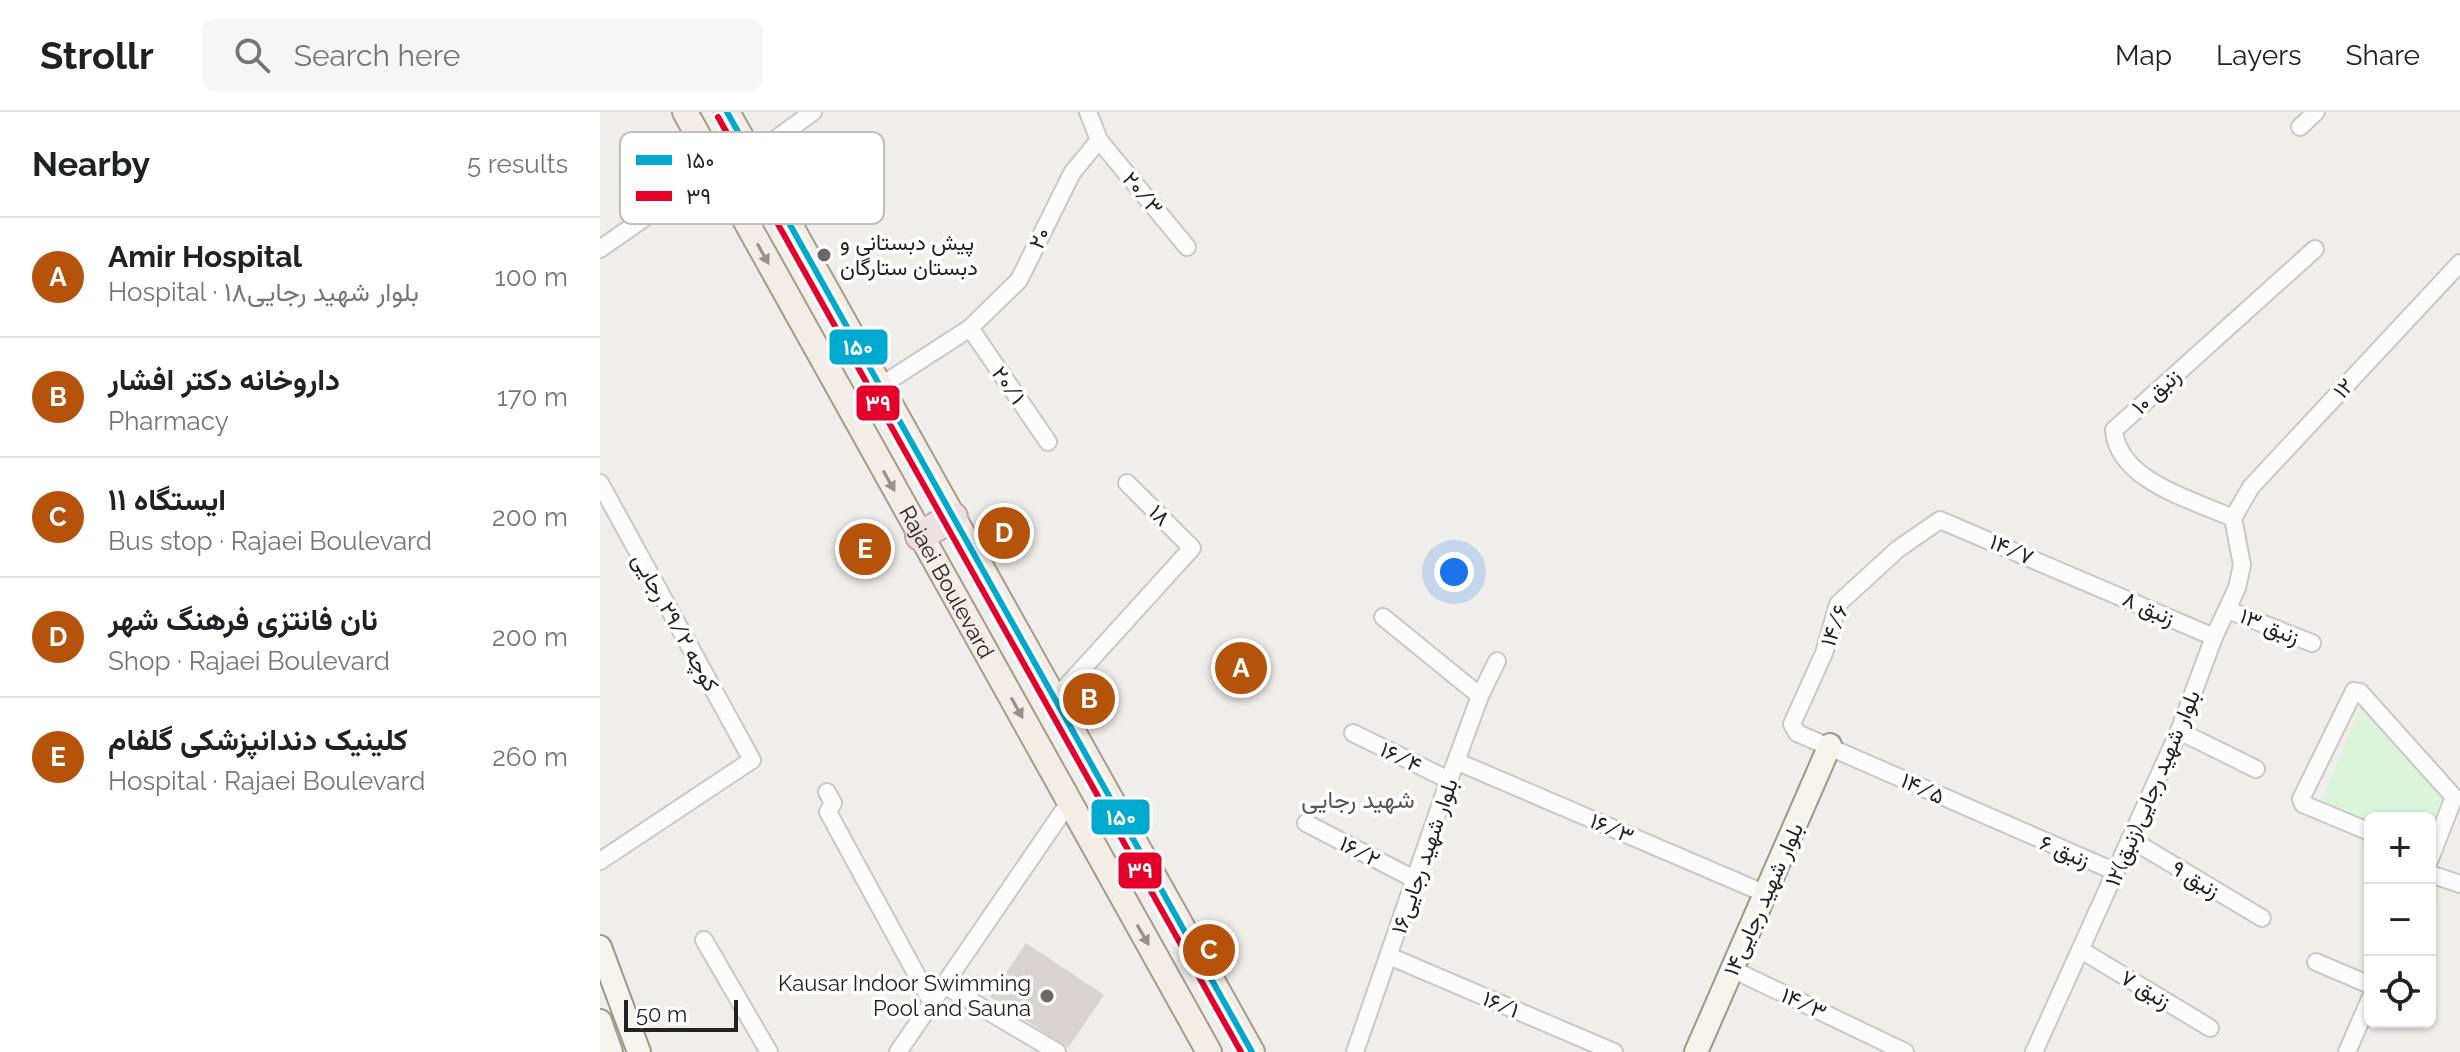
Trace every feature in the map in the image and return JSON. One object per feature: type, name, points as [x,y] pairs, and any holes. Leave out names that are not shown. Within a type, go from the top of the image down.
[{"type":"highway","points":[[920,536],[953,517]]},
{"type":"main road","name":"Rajaei Boulevard","points":[[685,112],[696,132]]},
{"type":"main road","name":"Rajaei Boulevard","points":[[727,112],[738,132]]},
{"type":"main road","name":"Rajaei Boulevard","points":[[747,224],[1209,1052]]},
{"type":"main road","name":"Rajaei Boulevard","points":[[789,224],[1252,1052]]},
{"type":"street","points":[[785,132],[813,112]]},
{"type":"street","name":"۲۰/۳","points":[[1088,112],[1099,140],[1187,247]]},
{"type":"street","points":[[2300,127],[2316,112]]},
{"type":"street","name":"۲۰","points":[[879,387],[970,328],[1019,280],[1072,173],[1099,140]]},
{"type":"street","points":[[600,249],[636,224]]},
{"type":"street","name":"زنبق ۱۰","points":[[2233,518],[2144,476],[2121,453],[2114,430],[2315,249]]},
{"type":"street","name":"۱۲","points":[[2233,518],[2251,487],[2460,263]]},
{"type":"street","name":"۲۰/۱","points":[[970,328],[1048,442]]},
{"type":"street","name":"کوچه ۲۹/۲ رجایی","points":[[600,483],[752,760],[600,861]]},
{"type":"street","name":"۱۸","points":[[1055,699],[1192,548],[1127,483]]},
{"type":"street","name":"۱۲بلوار شهید رجایی(زنبق)","points":[[2034,1052],[2179,731],[2214,637],[2228,610],[2242,565],[2233,518]]},
{"type":"street","name":"۱۴/۷","points":[[1940,520],[2084,579]]},
{"type":"street","name":"۱۴/۶","points":[[1830,745],[1797,733],[1792,724],[1824,653],[1838,604],[1898,549],[1940,520]]},
{"type":"street","name":"زنبق ۸","points":[[2084,579],[2214,637]]},
{"type":"street","name":"زنبق ۱۳","points":[[2228,610],[2312,643]]},
{"type":"street","points":[[1383,617],[1480,696]]},
{"type":"street","name":"بلوار شهید رجایی۱۶","points":[[1355,1052],[1449,780],[1480,696],[1497,661]]},
{"type":"street","points":[[2364,829],[2303,804],[2301,799],[2354,691],[2360,692],[2456,805],[2436,847]]},
{"type":"street","points":[[2179,731],[2256,769]]},
{"type":"street","name":"۱۶/۴","points":[[1353,733],[1449,780]]},
{"type":"street","name":"۱۴/۵","points":[[1830,745],[2015,830]]},
{"type":"street","name":"بلوار شهید رجایی۱۴","points":[[1696,1052],[1830,745]]},
{"type":"street","name":"۱۶/۳","points":[[1458,762],[1766,894]]},
{"type":"street","points":[[827,792],[833,803],[828,812],[932,1003]]},
{"type":"street","points":[[898,1052],[1070,801]]},
{"type":"street","name":"۱۶/۲","points":[[1306,823],[1414,879]]},
{"type":"street","name":"زنبق ۶","points":[[2015,830],[2116,872]]},
{"type":"street","name":"زنبق ۹","points":[[2130,839],[2262,918]]},
{"type":"street","points":[[2436,876],[2460,884]]},
{"type":"street","points":[[704,940],[769,1052]]},
{"type":"street","points":[[600,947],[639,1052]]},
{"type":"street","name":"زنبق ۷","points":[[2081,950],[2210,1028]]},
{"type":"street","name":"۱۶/۱","points":[[1389,956],[1614,1052]]},
{"type":"street","points":[[2316,962],[2364,982]]},
{"type":"street","name":"۱۴/۳","points":[[1732,969],[1905,1052]]},
{"type":"street","points":[[944,985],[1057,1052]]},
{"type":"street","points":[[2347,1052],[2364,1013]]},
{"type":"street","points":[[600,1021],[611,1052]]},
{"type":"green space","points":[[2360,708],[2448,794],[2436,821],[2436,812],[2364,812],[2364,819],[2322,801]]},
{"type":"building","name":"Kausar Indoor Swimming Pool and Sauna","points":[[1026,943],[1104,995],[1068,1048],[990,997]]},
{"type":"transit line","name":"۱۵۰","points":[[727,112],[738,132]]},
{"type":"transit line","name":"۳۹","points":[[718,117],[726,132]]},
{"type":"transit line","name":"۳۹","points":[[778,224],[1241,1052]]},
{"type":"transit line","name":"۱۵۰","points":[[790,224],[1252,1052]]},
{"type":"place","name":"پیش دبستانی و دبستان ستارگان","points":[[824,255]]},
{"type":"place","name":"نان فانتزی فرهنگ شهر","points":[[1004,533]]},
{"type":"place","name":"کلینیک دندانپزشکی گلفام","points":[[865,549]]},
{"type":"place","name":"Amir Hospital","points":[[1241,668]]},
{"type":"place","name":"داروخانه دکتر افشار","points":[[1089,699]]},
{"type":"place","name":"ایستگاه ۱۱","points":[[1209,950]]},
{"type":"place","name":"Kausar Indoor Swimming Pool and Sauna","points":[[1047,996]]},
{"type":"district","name":"شهید رجایی","points":[[1358,800]]}]
